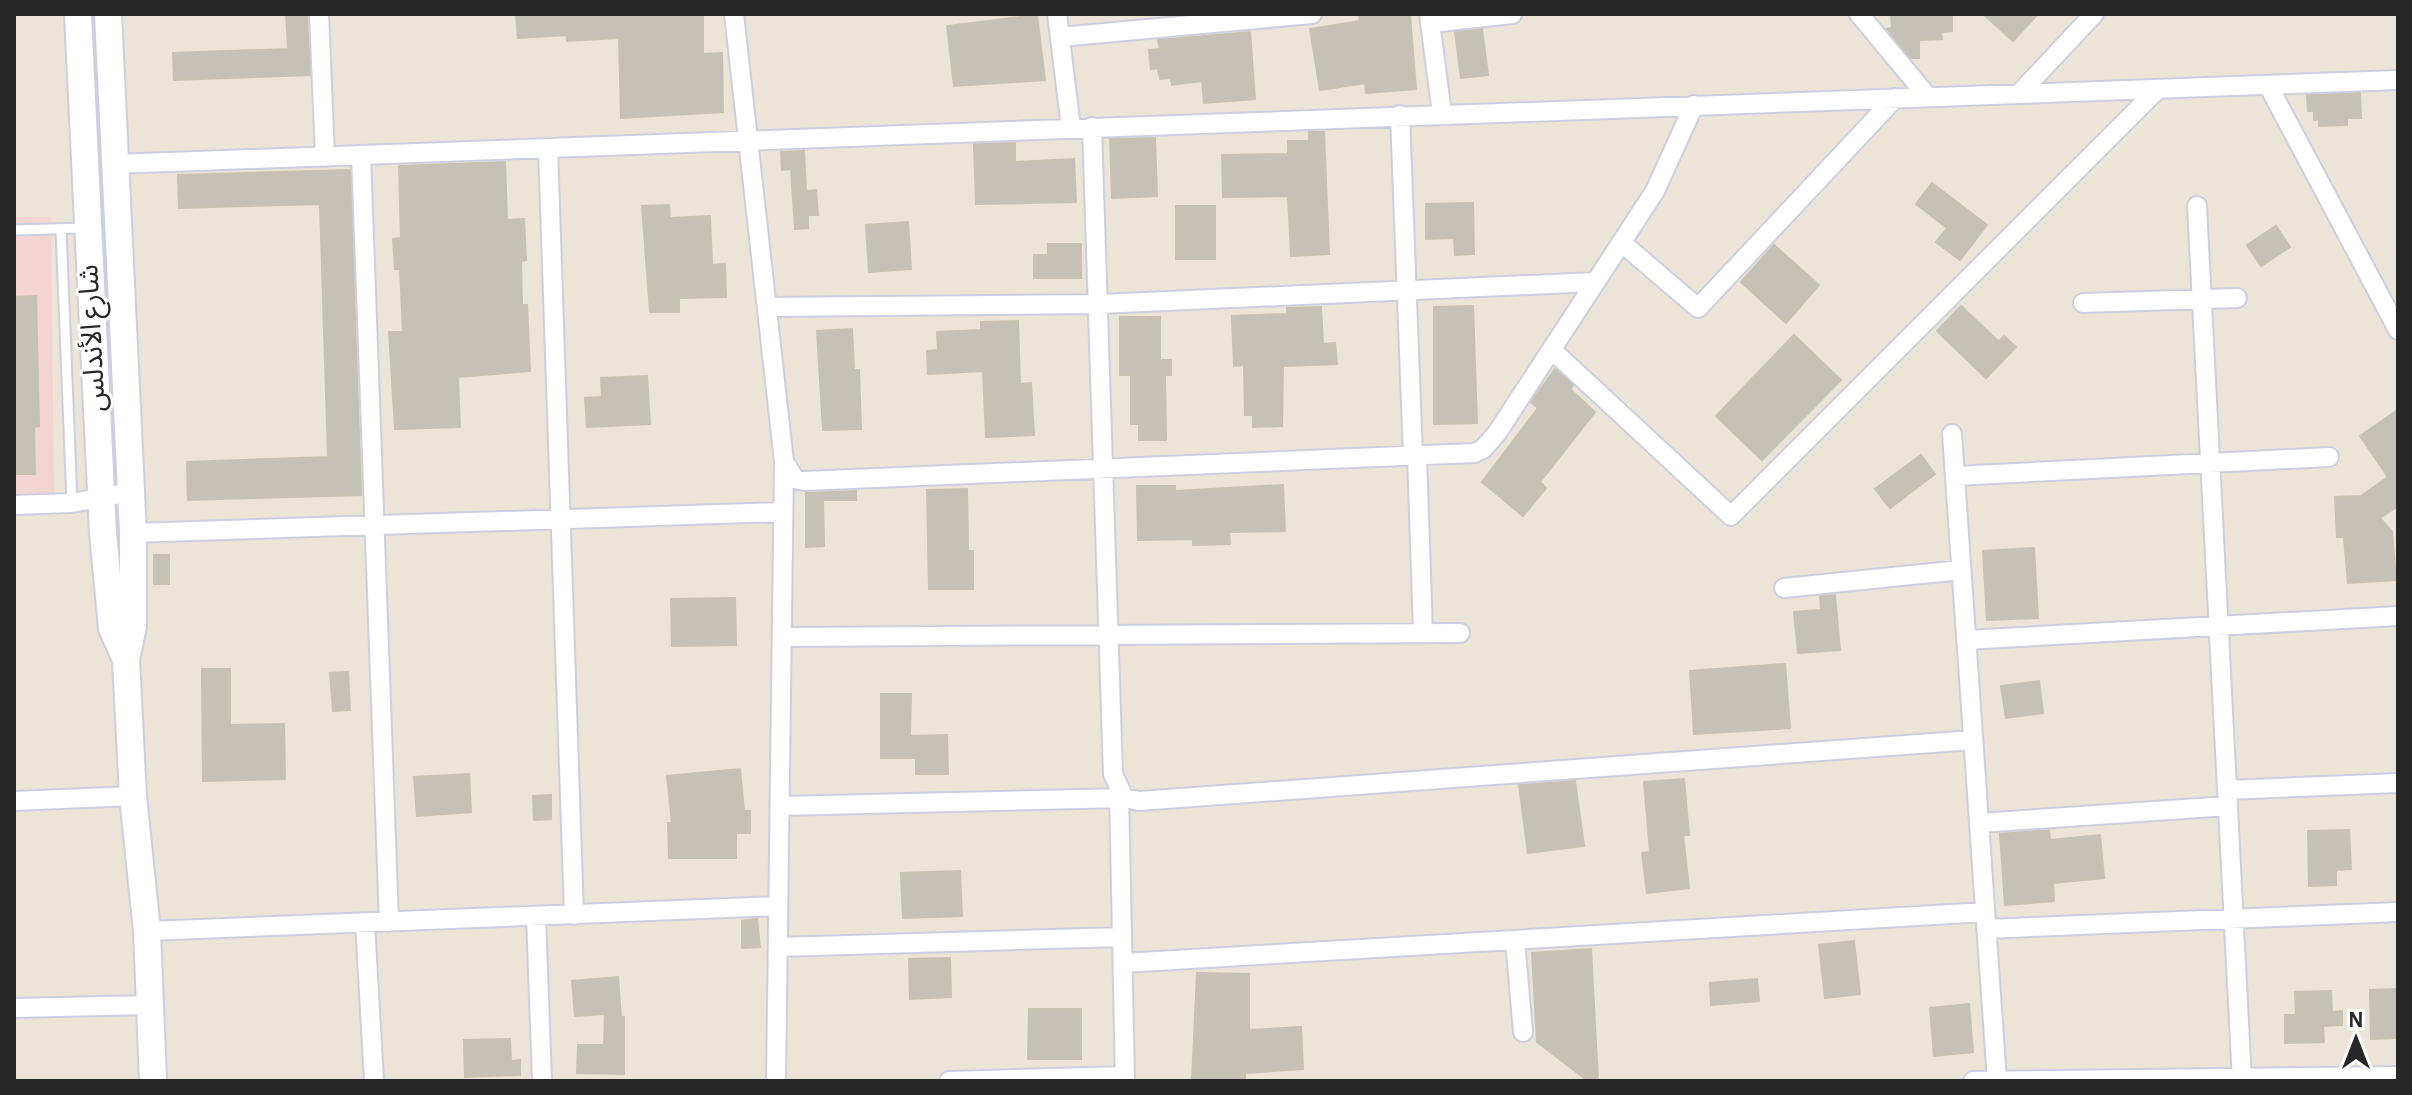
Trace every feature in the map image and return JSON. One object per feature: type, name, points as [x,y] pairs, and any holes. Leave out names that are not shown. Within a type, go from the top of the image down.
[{"type":"main road","name":"شارع الأندلس","points":[[78,14],[101,498],[112,628],[126,660]]},
{"type":"main road","name":"شارع الأندلس","points":[[108,14],[133,533],[133,626],[126,660],[133,796],[147,931],[153,1081]]},
{"type":"street","points":[[319,14],[325,157]]},
{"type":"street","points":[[734,14],[784,462],[776,1081]]},
{"type":"street","points":[[1057,14],[1071,128]]},
{"type":"street","points":[[1060,37],[1312,14]]},
{"type":"street","points":[[1442,114],[1429,18],[1512,14]]},
{"type":"street","points":[[1859,14],[1928,97]]},
{"type":"street","points":[[2019,94],[2094,14]]},
{"type":"street","points":[[115,164],[2398,80]]},
{"type":"street","points":[[2268,85],[2398,330]]},
{"type":"street","points":[[1552,350],[1731,516],[2158,89]]},
{"type":"street","points":[[1622,243],[1698,308],[1895,98]]},
{"type":"street","points":[[784,462],[795,479],[804,481],[1474,453],[1483,449],[1552,350],[1655,191],[1694,105]]},
{"type":"street","points":[[1400,115],[1404,292],[1423,633]]},
{"type":"street","points":[[949,1081],[1125,1078],[1121,796],[1113,774],[1092,127]]},
{"type":"street","points":[[548,148],[574,915]]},
{"type":"street","points":[[361,155],[389,922]]},
{"type":"street","points":[[2197,206],[2242,1079]]},
{"type":"street","points":[[767,307],[1099,304],[1596,282]]},
{"type":"street","points":[[2083,303],[2237,298]]},
{"type":"street","points":[[1952,434],[1997,1080]]},
{"type":"street","points":[[1955,476],[2329,457]]},
{"type":"street","points":[[14,505],[72,503],[131,492]]},
{"type":"street","points":[[133,533],[783,512]]},
{"type":"street","points":[[1784,588],[1961,570]]},
{"type":"street","points":[[1966,640],[2398,616]]},
{"type":"street","points":[[782,637],[1460,633]]},
{"type":"street","points":[[780,806],[1121,796],[1155,800],[1973,740]]},
{"type":"street","points":[[1979,823],[2398,783]]},
{"type":"street","points":[[14,801],[133,796]]},
{"type":"street","points":[[147,931],[778,906]]},
{"type":"street","points":[[1123,963],[1515,940],[1986,921],[2234,919],[2398,912]]},
{"type":"street","points":[[536,916],[542,1081]]},
{"type":"street","points":[[365,923],[374,1081]]},
{"type":"street","points":[[778,947],[1122,937]]},
{"type":"street","points":[[1515,940],[1523,1032]]},
{"type":"street","points":[[14,1008],[150,1005]]},
{"type":"street","points":[[1973,1081],[2398,1076]]},
{"type":"lane","points":[[14,230],[88,228]]},
{"type":"lane","points":[[61,229],[72,503]]},
{"type":"shaded area","points":[[14,217],[51,217],[54,493],[14,494]]},
{"type":"building","points":[[286,14],[307,14],[310,75],[174,80],[173,53],[288,49]]},
{"type":"building","points":[[516,14],[703,14],[703,54],[722,53],[723,112],[621,118],[619,38],[567,41],[567,35],[518,38]]},
{"type":"building","points":[[1410,14],[1416,89],[1366,93],[1365,83],[1320,90],[1310,29],[1360,21],[1359,16]]},
{"type":"building","points":[[1952,14],[1952,31],[1941,32],[1942,39],[1919,40],[1919,58],[1911,58],[1887,29],[1892,28],[1891,15]]},
{"type":"building","points":[[1983,14],[2038,14],[2013,41]]},
{"type":"building","points":[[1037,15],[1045,80],[954,86],[947,26]]},
{"type":"building","points":[[1482,29],[1488,75],[1461,78],[1455,32]]},
{"type":"building","points":[[1250,32],[1255,99],[1204,103],[1202,81],[1172,85],[1171,78],[1160,79],[1158,68],[1151,69],[1149,50],[1160,49],[1158,40]]},
{"type":"building","points":[[2360,93],[2361,118],[2347,118],[2347,125],[2319,126],[2319,119],[2314,120],[2314,111],[2308,111],[2307,95]]},
{"type":"building","points":[[1309,132],[1324,132],[1329,254],[1291,256],[1288,196],[1223,197],[1222,155],[1288,154],[1288,141],[1309,141]]},
{"type":"building","points":[[1155,138],[1157,196],[1112,198],[1110,139]]},
{"type":"building","points":[[1015,143],[1015,162],[1074,159],[1076,202],[976,204],[974,144]]},
{"type":"building","points":[[804,151],[806,191],[816,190],[818,215],[808,215],[808,228],[795,229],[791,169],[782,170],[781,152]]},
{"type":"building","points":[[505,162],[507,220],[524,219],[526,260],[521,261],[522,305],[527,305],[530,371],[458,377],[460,427],[395,429],[389,332],[403,332],[400,269],[395,269],[393,239],[401,238],[399,166]]},
{"type":"building","points":[[350,170],[361,495],[188,500],[187,462],[328,457],[320,204],[179,208],[178,175]]},
{"type":"building","points":[[1932,183],[1987,225],[1960,260],[1936,242],[1947,228],[1916,204]]},
{"type":"building","points":[[1473,203],[1474,254],[1455,255],[1454,238],[1426,239],[1426,204]]},
{"type":"building","points":[[669,205],[670,218],[710,216],[712,265],[725,264],[726,297],[679,298],[679,312],[650,312],[642,206]]},
{"type":"building","points":[[1176,206],[1215,206],[1215,259],[1176,259]]},
{"type":"building","points":[[908,222],[911,269],[869,272],[866,225]]},
{"type":"building","points":[[2276,226],[2290,247],[2261,266],[2247,245]]},
{"type":"building","points":[[1048,244],[1081,244],[1081,278],[1034,278],[1034,255],[1048,255]]},
{"type":"building","points":[[1774,245],[1819,285],[1786,323],[1741,282]]},
{"type":"building","points":[[36,296],[39,426],[34,427],[35,474],[14,474],[14,297]]},
{"type":"building","points":[[1473,306],[1477,423],[1434,424],[1434,307]]},
{"type":"building","points":[[1961,306],[1999,342],[2004,336],[2016,347],[1986,378],[1937,331]]},
{"type":"building","points":[[1321,307],[1323,344],[1335,343],[1337,364],[1283,366],[1282,426],[1253,427],[1253,415],[1245,415],[1244,365],[1234,366],[1232,316],[1287,314],[1287,308]]},
{"type":"building","points":[[1120,317],[1160,317],[1160,360],[1171,360],[1171,375],[1165,375],[1166,440],[1139,440],[1139,424],[1131,424],[1131,375],[1120,375]]},
{"type":"building","points":[[1018,321],[1020,384],[1031,383],[1034,435],[986,437],[983,371],[928,374],[927,351],[938,350],[937,332],[981,330],[981,322]]},
{"type":"building","points":[[852,329],[854,370],[859,370],[861,429],[823,430],[817,331]]},
{"type":"building","points":[[1794,335],[1841,380],[1762,460],[1716,416]]},
{"type":"building","points":[[1555,369],[1573,385],[1570,389],[1595,412],[1540,482],[1546,488],[1523,516],[1482,482],[1538,408],[1531,402]]},
{"type":"building","points":[[647,376],[650,424],[587,427],[585,398],[602,397],[601,378]]},
{"type":"building","points":[[2398,410],[2398,506],[2380,518],[2392,532],[2396,580],[2348,583],[2344,537],[2337,537],[2335,497],[2361,496],[2388,477],[2360,436]]},
{"type":"building","points":[[1921,455],[1935,474],[1890,508],[1875,489]]},
{"type":"building","points":[[1283,485],[1285,531],[1229,532],[1230,544],[1193,545],[1193,539],[1138,540],[1137,486],[1175,486],[1175,491]]},
{"type":"building","points":[[967,489],[968,551],[973,551],[973,589],[929,589],[927,490]]},
{"type":"building","points":[[856,491],[856,500],[823,500],[824,546],[806,547],[806,493]]},
{"type":"building","points":[[2034,548],[2038,618],[1987,620],[1983,551]]},
{"type":"building","points":[[154,555],[169,555],[169,584],[154,584]]},
{"type":"building","points":[[1835,595],[1840,650],[1798,653],[1794,612],[1821,610],[1820,596]]},
{"type":"building","points":[[735,598],[736,645],[672,646],[671,599]]},
{"type":"building","points":[[1785,664],[1790,728],[1694,734],[1690,671]]},
{"type":"building","points":[[202,669],[230,669],[230,725],[284,724],[285,779],[203,781]]},
{"type":"building","points":[[348,672],[350,710],[333,711],[330,673]]},
{"type":"building","points":[[2039,681],[2043,713],[2006,718],[2001,686]]},
{"type":"building","points":[[881,694],[911,694],[910,736],[947,735],[948,774],[916,774],[916,758],[881,758]]},
{"type":"building","points":[[740,769],[744,811],[750,811],[750,833],[736,833],[736,858],[669,858],[668,823],[672,823],[667,776]]},
{"type":"building","points":[[469,774],[471,812],[417,816],[414,777]]},
{"type":"building","points":[[1684,779],[1689,835],[1683,835],[1689,888],[1647,893],[1642,853],[1650,852],[1644,782]]},
{"type":"building","points":[[1575,781],[1584,846],[1528,853],[1519,785]]},
{"type":"building","points":[[551,795],[551,819],[534,820],[533,796]]},
{"type":"building","points":[[2049,830],[2050,840],[2100,835],[2104,878],[2053,883],[2054,901],[2005,905],[2000,834]]},
{"type":"building","points":[[2349,830],[2351,869],[2336,870],[2336,885],[2309,886],[2308,831]]},
{"type":"building","points":[[960,871],[962,916],[903,918],[901,873]]},
{"type":"building","points":[[757,919],[760,947],[742,948],[742,921]]},
{"type":"building","points":[[1854,941],[1860,994],[1825,998],[1819,945]]},
{"type":"building","points":[[1591,949],[1598,1081],[1588,1081],[1537,1042],[1532,953]]},
{"type":"building","points":[[950,958],[951,997],[910,999],[909,959]]},
{"type":"building","points":[[1197,973],[1249,974],[1249,1030],[1301,1027],[1303,1069],[1245,1073],[1245,1081],[1192,1081]]},
{"type":"building","points":[[618,977],[621,1017],[624,1017],[624,1074],[577,1073],[578,1045],[604,1045],[605,1014],[575,1016],[572,981]]},
{"type":"building","points":[[1757,979],[1759,1001],[1711,1005],[1710,983]]},
{"type":"building","points":[[2398,989],[2398,1038],[2371,1039],[2370,990]]},
{"type":"building","points":[[2331,991],[2332,1012],[2342,1011],[2342,1025],[2323,1026],[2324,1042],[2285,1043],[2285,1015],[2296,1015],[2295,992]]},
{"type":"building","points":[[1969,1004],[1973,1052],[1934,1056],[1930,1008]]},
{"type":"building","points":[[1029,1009],[1081,1009],[1081,1059],[1028,1059]]},
{"type":"building","points":[[510,1039],[511,1061],[520,1060],[520,1075],[465,1077],[464,1040]]}]
